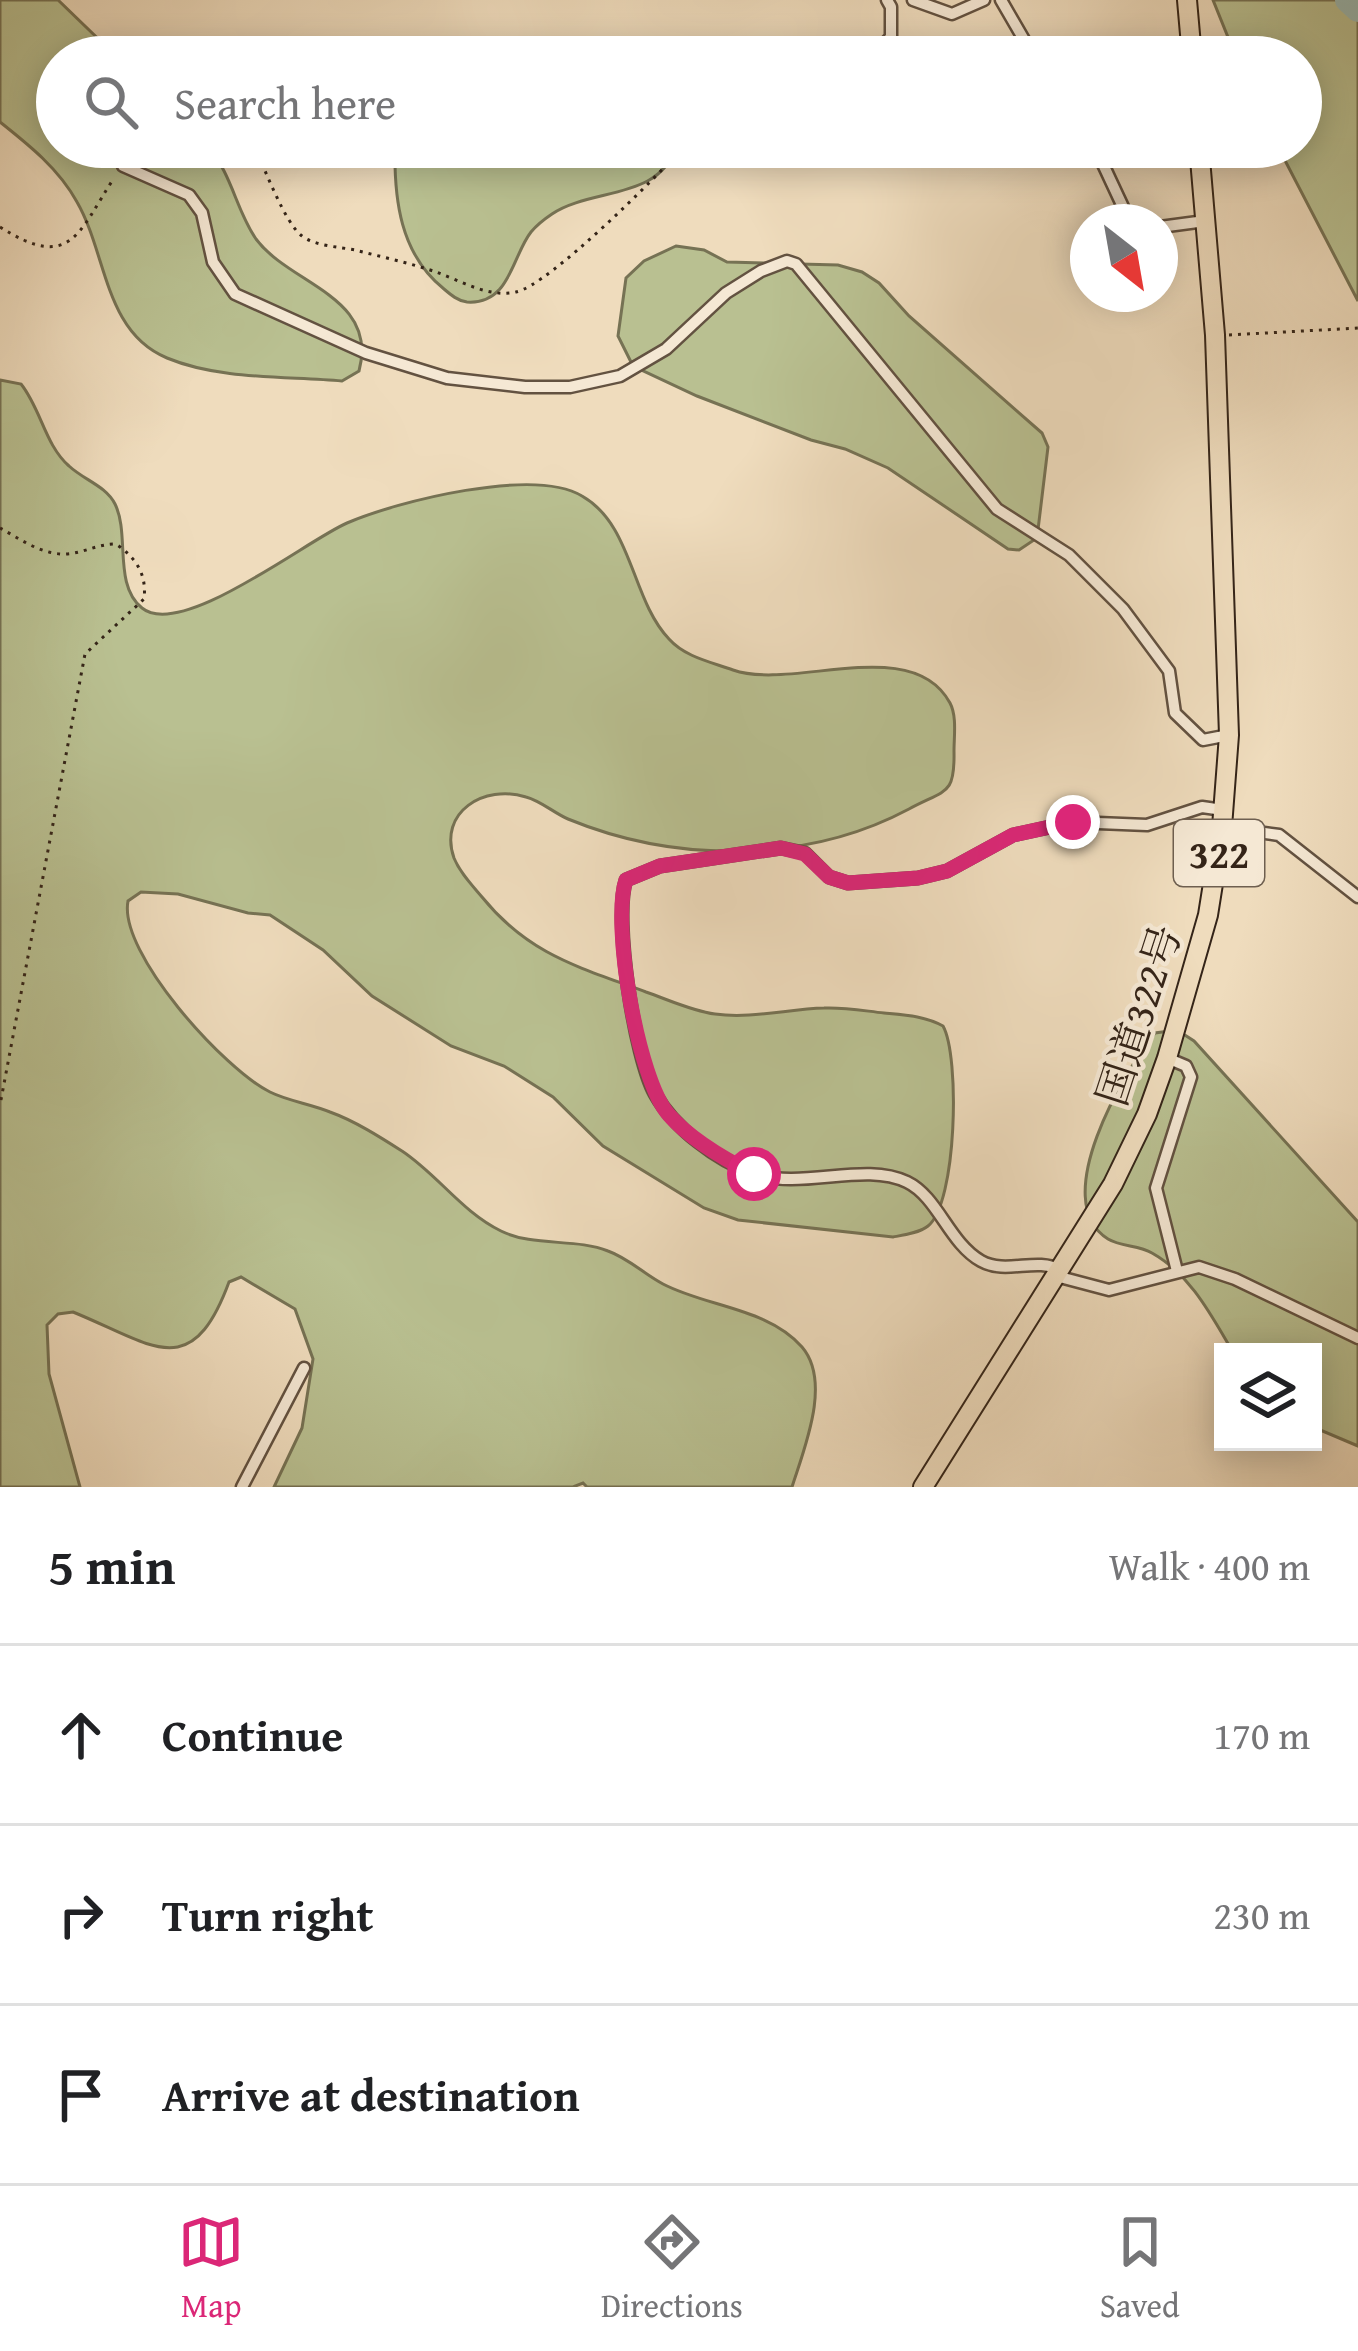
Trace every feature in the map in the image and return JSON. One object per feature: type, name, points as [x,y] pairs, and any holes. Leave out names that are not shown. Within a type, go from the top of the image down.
[{"type":"highway","points":[[1187,0],[1190,36]]},
{"type":"highway","name":"国道322号","points":[[923,1487],[1113,1184],[1168,1058],[1208,915],[1229,735],[1215,335],[1201,168]]},
{"type":"street","points":[[886,0],[891,7],[891,36]]},
{"type":"street","points":[[914,0],[952,14],[983,0]]},
{"type":"street","points":[[1001,0],[1022,36]]},
{"type":"street","points":[[128,168],[189,195],[202,213],[213,262],[235,294],[366,353],[447,378],[569,387],[620,376],[666,349],[726,292],[761,271],[787,261],[796,264],[997,509],[1070,555],[1123,609],[1169,671],[1174,713],[1204,740],[1229,735]]},
{"type":"street","points":[[1105,168],[1122,204]]},
{"type":"street","points":[[1178,224],[1205,220]]},
{"type":"street","points":[[1358,897],[1279,835],[1222,818],[1202,806],[1147,826],[1073,822],[1013,835],[947,871],[918,878],[848,883],[829,877],[805,854],[781,848],[660,866],[626,880],[620,929],[652,1090],[669,1116],[722,1158],[754,1174],[786,1181],[889,1176],[910,1183],[954,1239],[979,1260],[1000,1269],[1050,1264],[1058,1273],[1109,1290],[1199,1267],[1358,1337]]},
{"type":"street","points":[[1168,1058],[1186,1066],[1191,1077],[1156,1188],[1177,1270]]},
{"type":"street","points":[[242,1487],[304,1368]]},
{"type":"path","points":[[0,227],[37,249],[63,244],[85,227],[122,168]]},
{"type":"path","points":[[265,168],[286,219],[302,237],[484,290],[513,293],[532,286],[567,259],[665,168]]},
{"type":"path","points":[[1215,335],[1358,328]]},
{"type":"path","points":[[0,528],[41,550],[64,554],[96,544],[116,544],[140,567],[146,586],[144,599],[85,654],[0,1105]]},
{"type":"green space","points":[[0,0],[58,0],[95,36],[36,36],[36,152],[0,122]]},
{"type":"green space","points":[[1213,0],[1358,0],[1358,301],[1289,168],[1322,168],[1322,36],[1228,36]]},
{"type":"green space","points":[[52,168],[222,168],[256,239],[271,255],[328,294],[356,325],[362,346],[359,371],[342,381],[253,376],[187,365],[146,346],[119,311],[87,223]]},
{"type":"green space","points":[[396,168],[663,168],[640,185],[568,206],[547,218],[531,232],[501,287],[481,301],[467,302],[429,275],[418,259],[403,224]]},
{"type":"green space","points":[[676,246],[704,250],[727,262],[838,265],[879,283],[909,316],[1042,433],[1048,447],[1037,538],[1019,550],[1008,549],[888,468],[697,396],[633,366],[618,336],[626,278],[644,261]]},
{"type":"green space","points":[[0,380],[21,384],[61,457],[115,504],[128,586],[142,608],[160,614],[213,600],[347,523],[398,505],[500,486],[560,488],[582,496],[612,525],[656,623],[683,650],[758,675],[880,667],[909,671],[932,682],[950,703],[954,766],[946,789],[869,827],[827,840],[740,851],[652,844],[568,819],[532,799],[510,794],[468,805],[453,827],[451,842],[460,869],[500,917],[537,946],[599,975],[715,1014],[839,1008],[915,1017],[943,1026],[952,1067],[950,1161],[938,1212],[928,1226],[911,1233],[893,1237],[738,1220],[704,1208],[603,1146],[553,1097],[504,1066],[451,1046],[372,996],[323,950],[270,915],[178,894],[141,892],[128,901],[129,923],[157,978],[203,1036],[251,1080],[376,1135],[501,1231],[608,1251],[680,1292],[755,1316],[788,1334],[802,1347],[815,1378],[813,1416],[792,1487],[587,1487],[583,1483],[573,1487],[274,1487],[302,1428],[313,1359],[295,1309],[241,1277],[229,1282],[200,1335],[184,1345],[147,1344],[73,1312],[58,1314],[47,1325],[49,1374],[80,1487],[0,1487]]},
{"type":"green space","points":[[1177,1030],[1194,1041],[1358,1222],[1358,1446],[1322,1431],[1322,1343],[1227,1343],[1199,1297],[1166,1262],[1147,1250],[1108,1239],[1091,1221],[1085,1196],[1097,1136],[1126,1076],[1155,1033]]},
{"type":"waterway","points":[[1347,0],[1358,10]]},
{"type":"route","points":[[754,1174],[722,1158],[669,1116],[652,1090],[620,929],[626,880],[660,866],[781,848],[805,854],[829,877],[848,883],[918,878],[947,871],[1013,835],[1073,822]]}]
